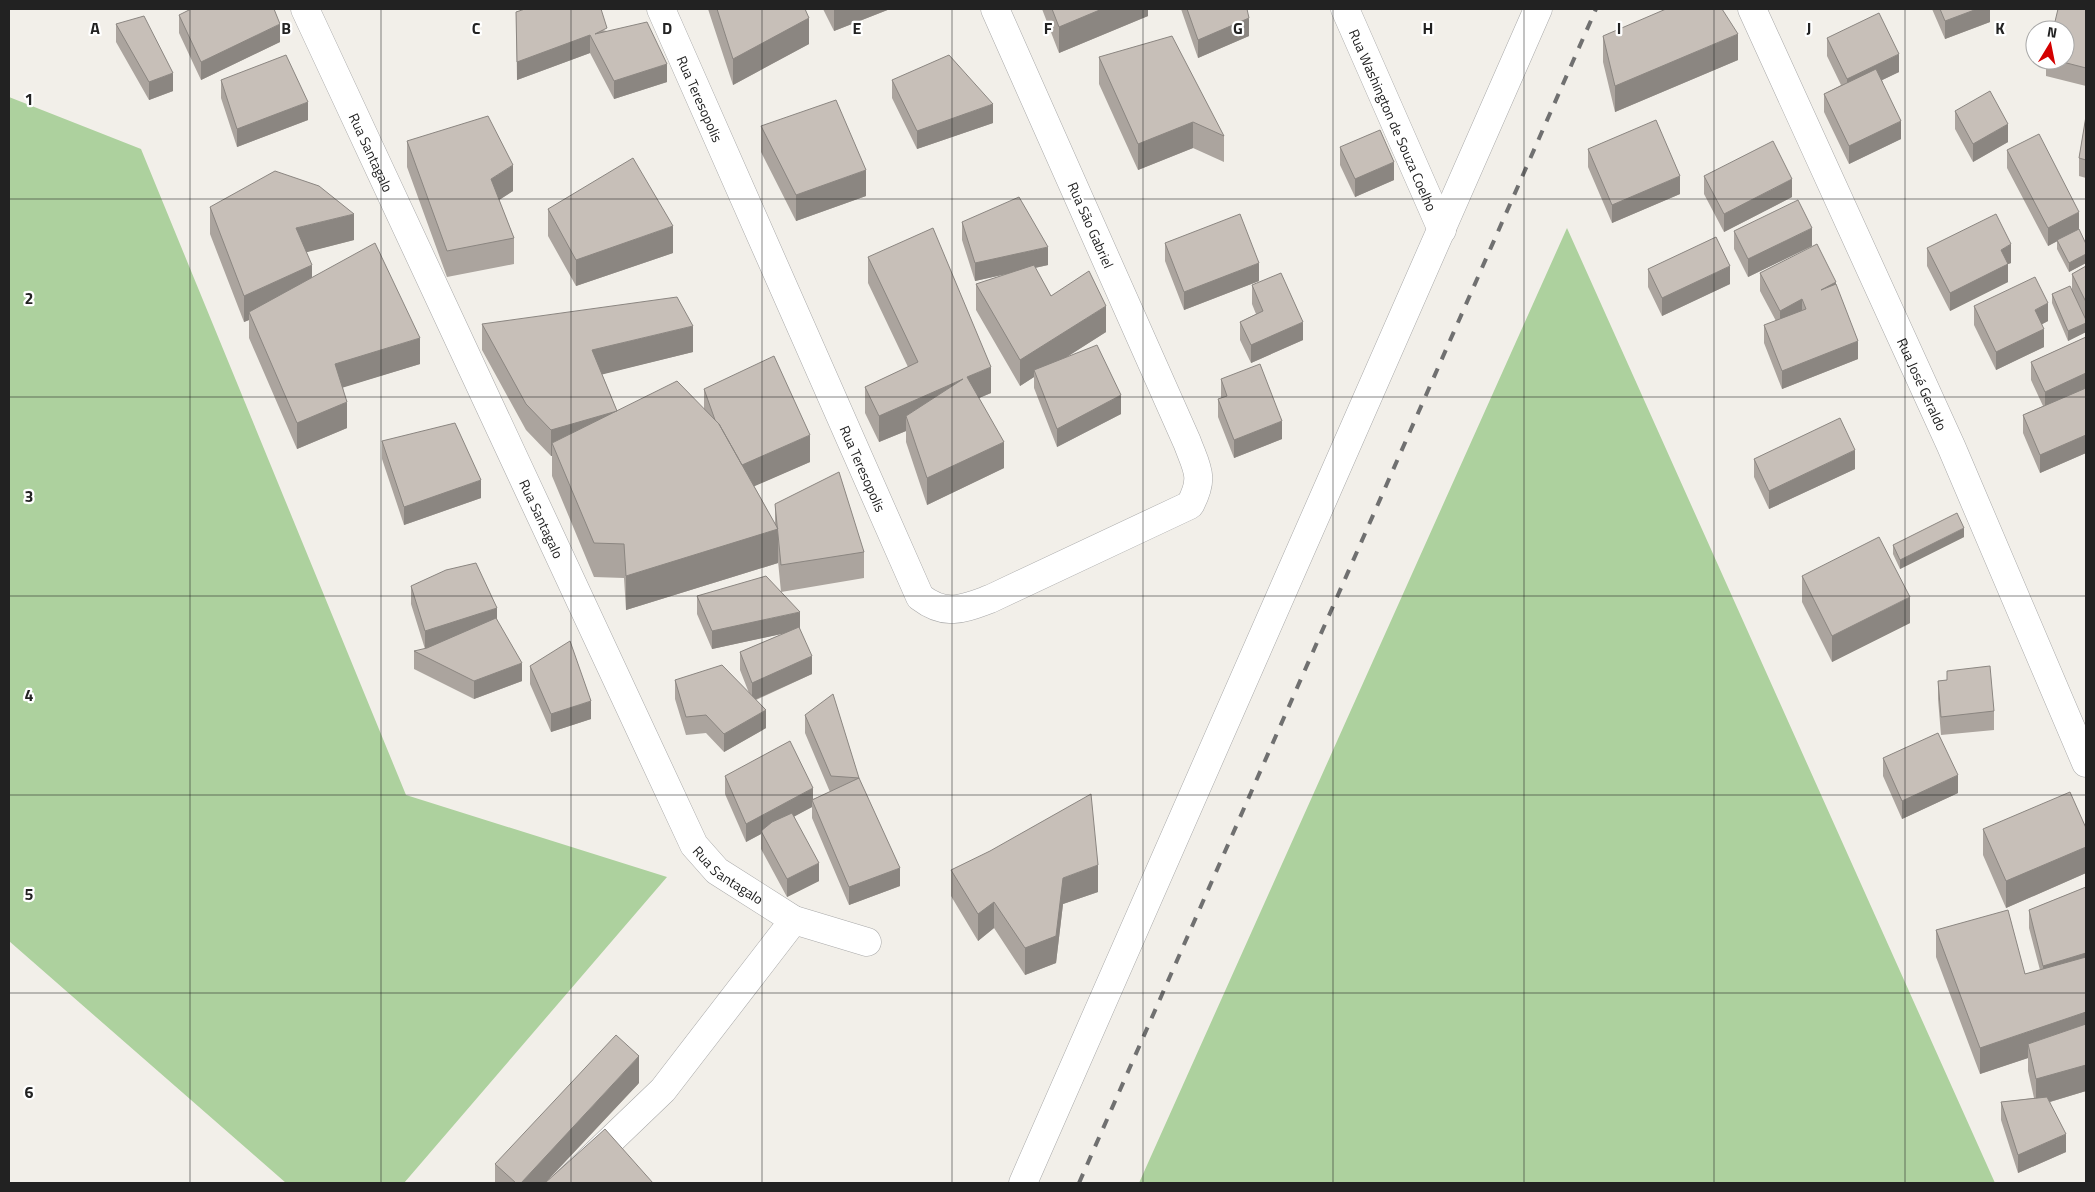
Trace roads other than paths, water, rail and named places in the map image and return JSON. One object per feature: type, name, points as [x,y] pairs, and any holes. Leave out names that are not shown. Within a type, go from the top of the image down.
[{"type":"street","name":"Rua Santagalo","points":[[305,9],[694,845],[717,871],[794,920],[867,942]]},
{"type":"street","name":"Rua Teresopolis","points":[[661,9],[920,597],[935,608],[961,610],[990,599],[1190,505],[1198,489],[1199,474],[1187,442]]},
{"type":"street","name":"Rua São Gabriel","points":[[995,9],[1187,442]]},
{"type":"street","name":"Rua Washington de Souza Coelho","points":[[1345,9],[1442,230]]},
{"type":"street","points":[[1023,1183],[1538,9]]},
{"type":"street","name":"Rua José Geraldo","points":[[1752,9],[1951,446],[2086,763]]},
{"type":"street","points":[[566,1183],[663,1090],[794,920]]},
{"type":"railway","points":[[1079,1183],[1596,9]]}]
